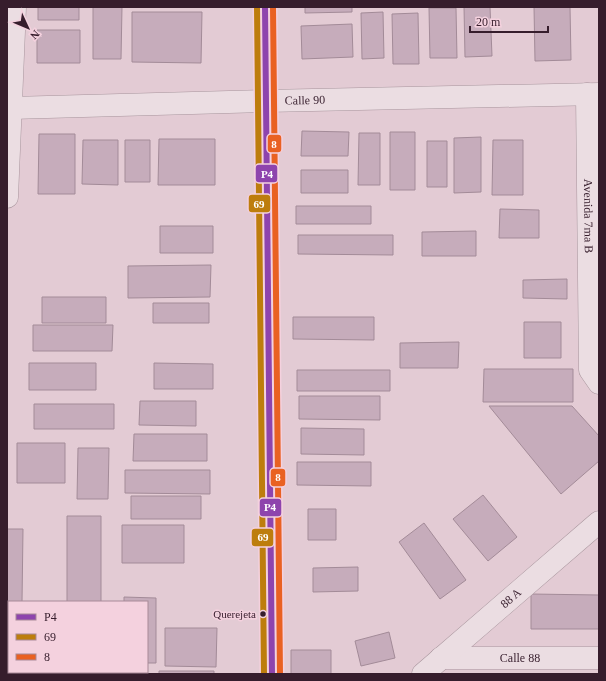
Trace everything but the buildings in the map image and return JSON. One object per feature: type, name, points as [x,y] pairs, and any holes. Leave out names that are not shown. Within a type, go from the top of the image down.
[{"type":"main road","points":[[265,7],[272,674]]},
{"type":"street","points":[[7,197],[15,7]]},
{"type":"street","name":"Calle 90","points":[[11,108],[593,94]]},
{"type":"street","name":"Avenida 7ma B","points":[[593,94],[590,370],[599,383]]},
{"type":"street","name":"88 A","points":[[423,674],[599,522]]},
{"type":"street","name":"Calle 88","points":[[441,658],[599,658]]},
{"type":"transit line","name":"69","points":[[257,7],[264,674]]},
{"type":"transit line","name":"P4","points":[[265,7],[272,674]]},
{"type":"transit line","name":"8","points":[[273,7],[280,674]]},
{"type":"place","name":"Querejeta","points":[[263,614]]}]
